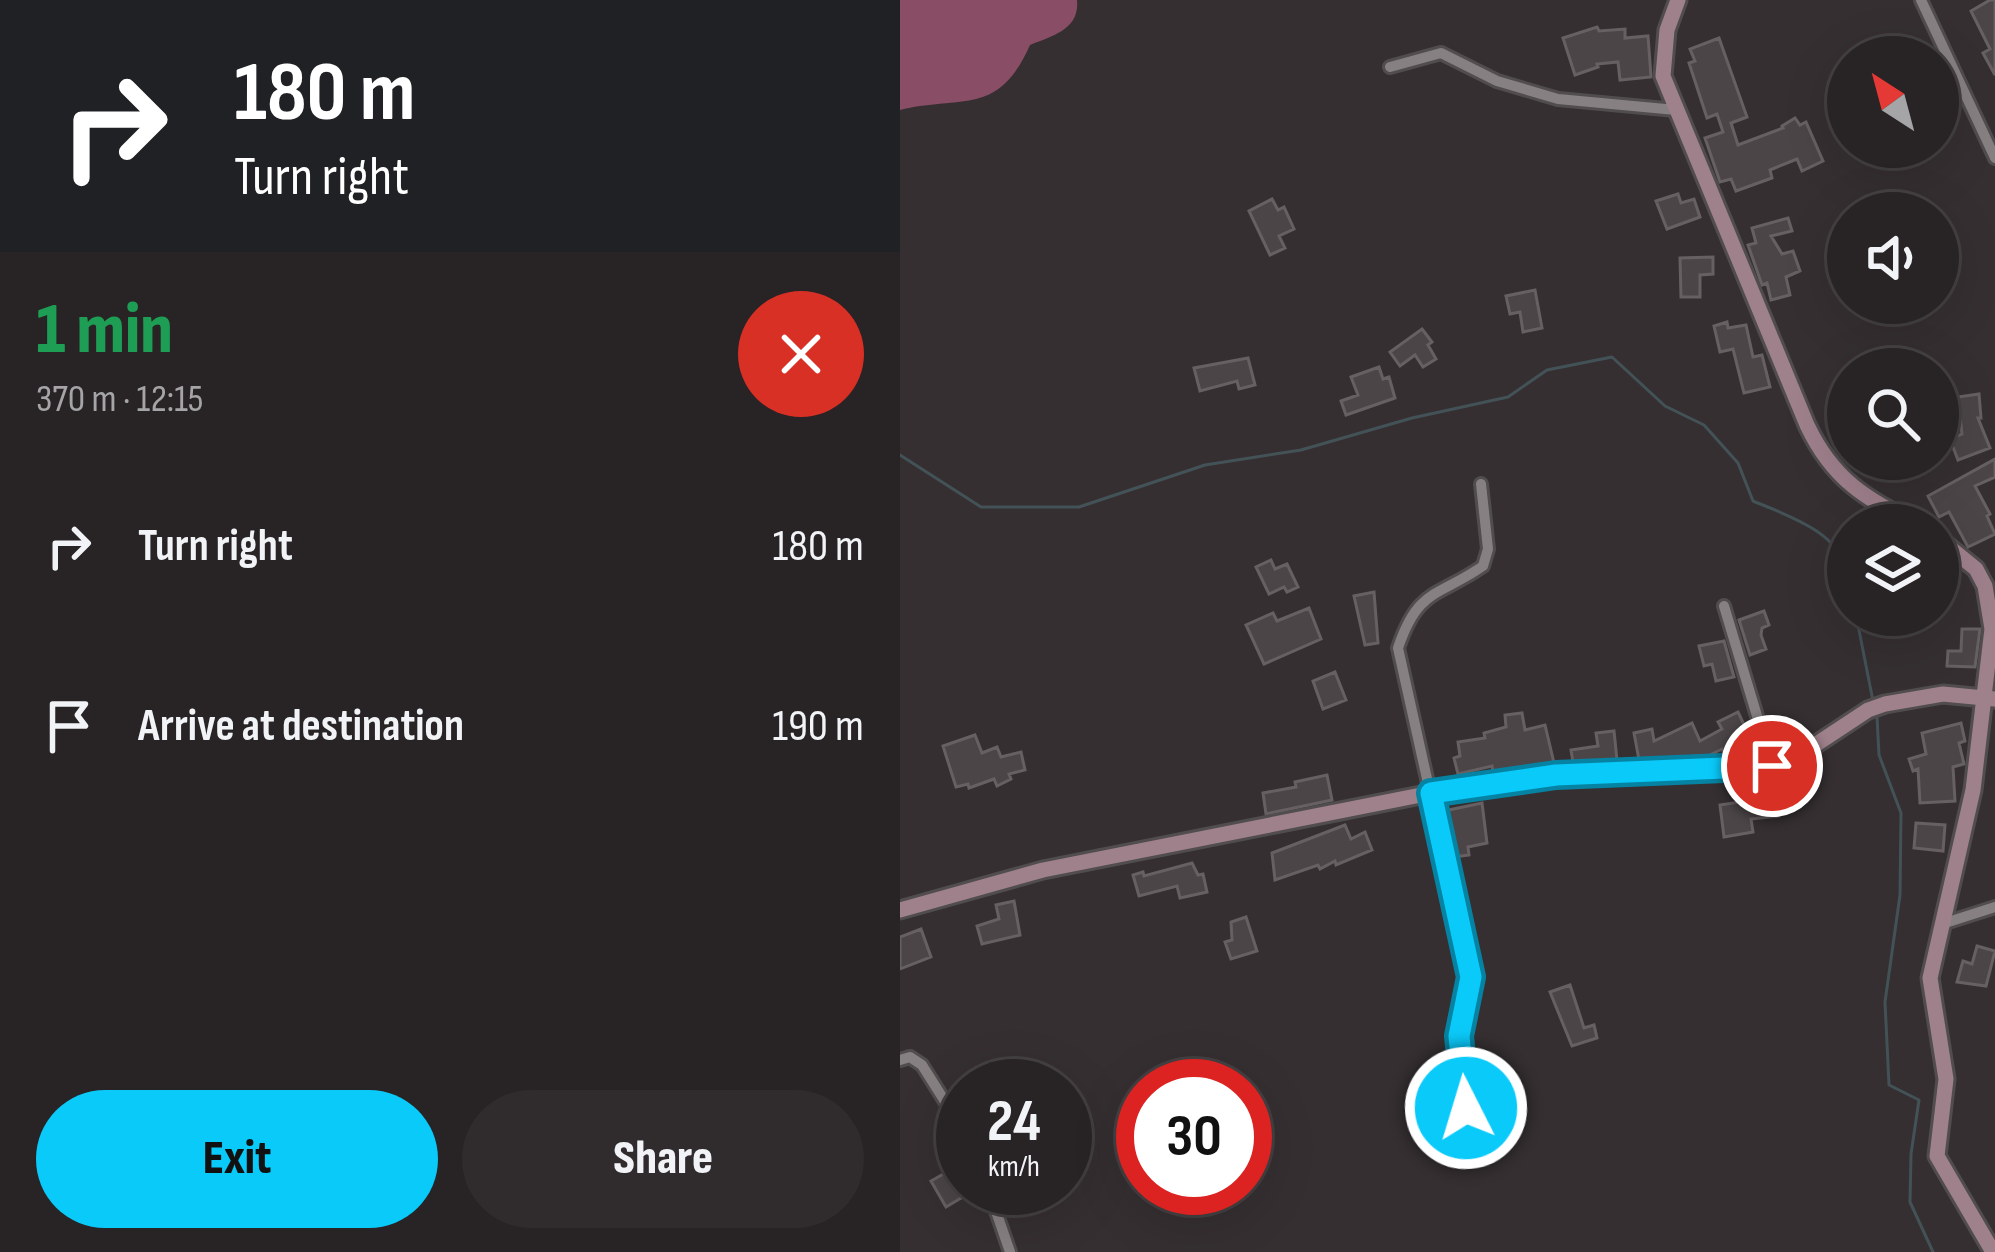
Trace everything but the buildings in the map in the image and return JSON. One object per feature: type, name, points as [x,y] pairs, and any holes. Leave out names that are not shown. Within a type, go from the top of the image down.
[{"type":"street","points":[[1678,0],[1663,55],[1663,76],[1676,110],[1820,452],[1850,485],[1882,504]]},
{"type":"street","points":[[1921,0],[1995,158]]},
{"type":"street","points":[[1390,67],[1442,53],[1497,81],[1558,99],[1676,110]]},
{"type":"street","points":[[1466,1108],[1459,1036],[1471,977],[1398,649],[1416,608],[1430,594],[1484,566],[1488,548],[1481,484]]},
{"type":"street","points":[[1959,552],[1985,586],[1992,629],[1991,698],[1930,978],[1946,1079],[1937,1156],[1994,1252]]},
{"type":"street","points":[[1724,606],[1772,766]]},
{"type":"street","points":[[900,910],[1043,870],[1431,793],[1556,775],[1772,766],[1885,704],[1943,694],[1991,698]]},
{"type":"street","points":[[1942,924],[1995,908]]},
{"type":"street","points":[[900,1060],[910,1057],[922,1065],[936,1087]]},
{"type":"street","points":[[997,1215],[1010,1252]]},
{"type":"shaded area","points":[[900,0],[1077,0],[1077,10],[1070,25],[1030,45],[1018,68],[992,93],[900,110]]},
{"type":"waterway","points":[[900,455],[981,507],[1079,507],[1205,465],[1301,450],[1508,397],[1547,370],[1612,357],[1665,406],[1704,425],[1738,463],[1753,501],[1827,539]]},
{"type":"waterway","points":[[1860,636],[1873,701]]},
{"type":"waterway","points":[[1877,717],[1879,755],[1901,813],[1900,895],[1885,1002],[1889,1085],[1919,1100],[1910,1202],[1933,1252]]},
{"type":"route","points":[[1466,1108],[1459,1036],[1471,977],[1431,793],[1556,775],[1772,766]]}]
